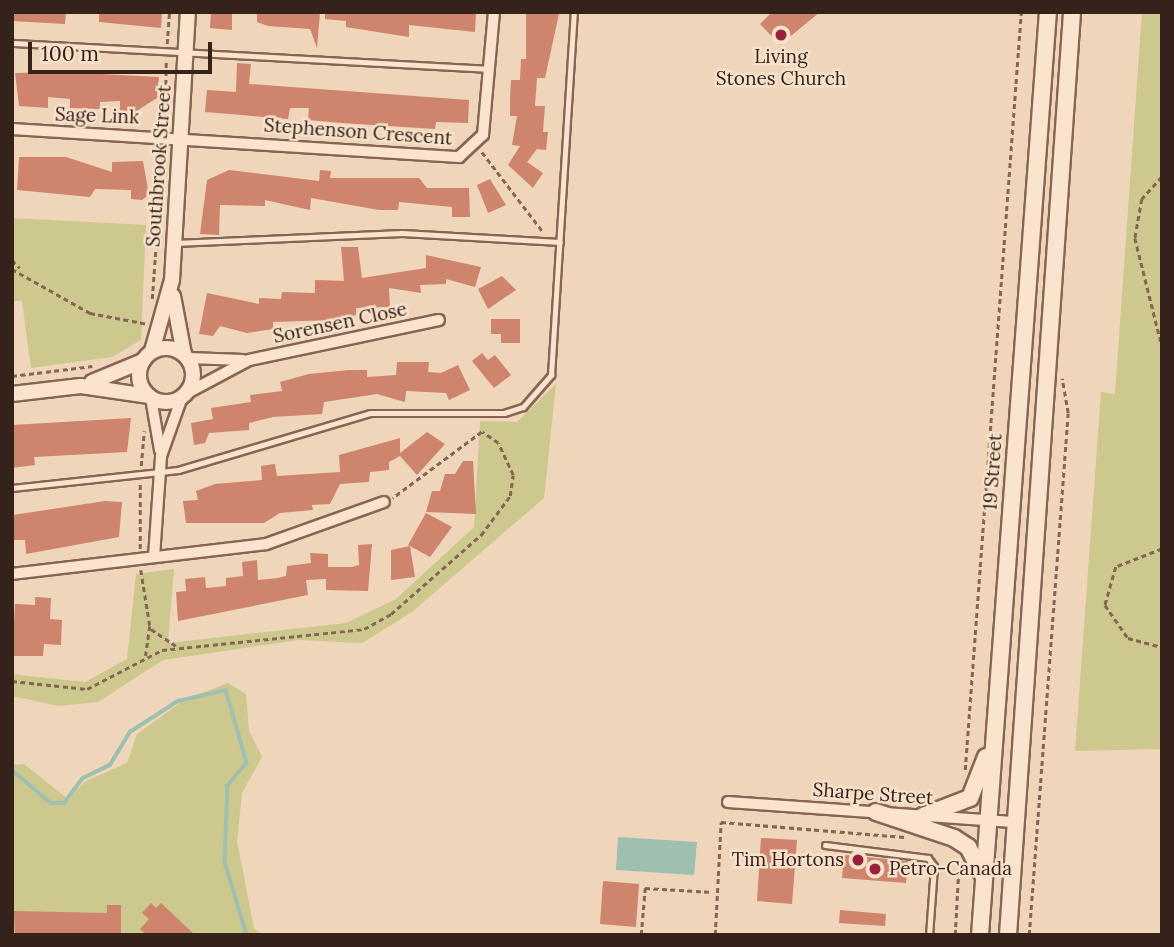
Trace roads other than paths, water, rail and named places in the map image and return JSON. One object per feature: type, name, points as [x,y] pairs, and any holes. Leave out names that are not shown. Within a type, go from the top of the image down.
[{"type":"main road","name":"19 Street","points":[[980,935],[1048,12]]},
{"type":"main road","points":[[1007,935],[1072,12]]},
{"type":"main road","points":[[923,816],[970,797],[996,717]]},
{"type":"main road","points":[[876,812],[954,838],[974,856],[984,879]]},
{"type":"street","name":"Southbrook Street","points":[[186,356],[172,280],[188,12]]},
{"type":"street","name":"Stephenson Crescent","points":[[180,136],[459,157],[478,146],[491,69],[494,12]]},
{"type":"street","name":"Sage Link","points":[[12,129],[180,136]]},
{"type":"street","name":"Southbrook Street","points":[[148,356],[172,280]]},
{"type":"street","name":"Sorensen Close","points":[[186,356],[250,360],[439,320]]},
{"type":"street","points":[[81,386],[148,356],[186,356],[193,373],[161,456]]},
{"type":"street","points":[[148,356],[140,384],[150,397],[161,456],[154,557]]},
{"type":"street","name":"Sorensen Close","points":[[185,394],[250,360]]},
{"type":"street","points":[[12,394],[81,386],[150,397],[164,403],[185,394]]},
{"type":"street","points":[[12,574],[266,544],[384,502]]},
{"type":"street","name":"Sharpe Street","points":[[728,802],[1016,822]]},
{"type":"lane","points":[[12,488],[160,472],[369,413],[504,413],[523,407],[551,375],[575,12]]},
{"type":"lane","points":[[12,43],[186,49],[491,69]]},
{"type":"lane","points":[[174,243],[402,233],[560,242]]},
{"type":"lane","points":[[825,845],[928,858],[933,866],[929,935]]},
{"type":"waterway","points":[[12,770],[51,803],[64,803],[83,778],[110,765],[130,732],[178,701],[226,690],[247,763],[228,786],[225,862],[247,935]]},
{"type":"place","name":"Living Stones Church","points":[[781,35]]},
{"type":"place","name":"Tim Hortons","points":[[858,860]]},
{"type":"place","name":"Petro-Canada","points":[[875,869]]}]
